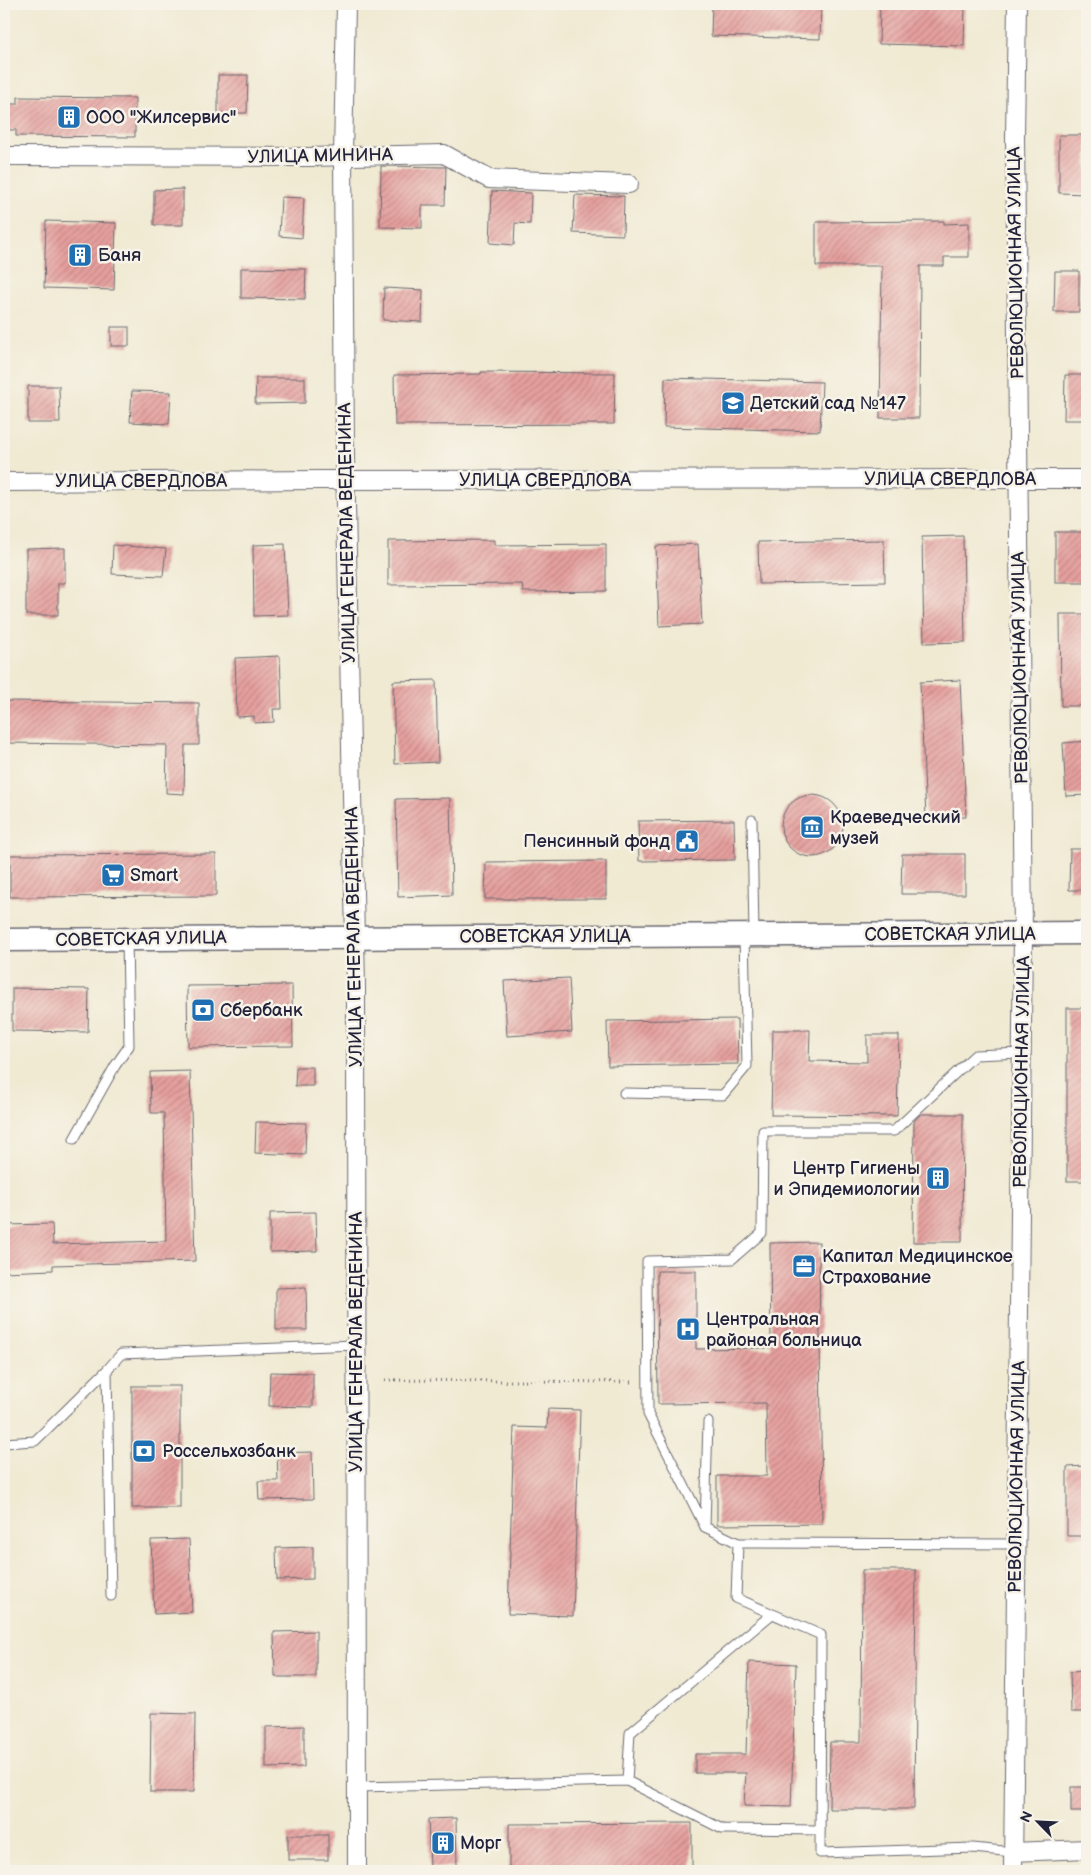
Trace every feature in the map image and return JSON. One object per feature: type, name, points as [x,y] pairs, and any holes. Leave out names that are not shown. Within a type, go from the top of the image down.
[{"type":"street","name":"УЛИЦА ГЕНЕРАЛА ВЕДЕНИНА","points":[[346,4],[343,156],[346,480],[355,937],[357,1871]]},
{"type":"street","name":"РЕВОЛЮЦИОННАЯ УЛИЦА","points":[[1013,1871],[1023,933],[1015,136],[1017,4]]},
{"type":"street","name":"УЛИЦА МИНИНА","points":[[4,156],[343,156],[444,154],[489,179],[629,184]]},
{"type":"street","name":"УЛИЦА СВЕРДЛОВА","points":[[4,482],[1087,479]]},
{"type":"street","name":"СОВЕТСКАЯ УЛИЦА","points":[[4,940],[1087,933]]},
{"type":"street","points":[[1013,1852],[1087,1849]]},
{"type":"lane","points":[[624,1093],[723,1095],[747,1066],[752,820]]},
{"type":"lane","points":[[74,1139],[115,1066],[129,1046],[127,939]]},
{"type":"lane","points":[[1017,1544],[738,1543],[705,1527],[648,1414],[647,1261],[732,1259],[762,1233],[763,1132],[894,1131],[975,1055],[1022,1053]]},
{"type":"lane","points":[[4,1443],[35,1441],[121,1354],[356,1345]]},
{"type":"lane","points":[[106,1370],[111,1596]]},
{"type":"lane","points":[[705,1527],[708,1422]]},
{"type":"lane","points":[[738,1543],[736,1598],[821,1635],[820,1853],[973,1848],[1013,1852]]},
{"type":"lane","points":[[627,1781],[630,1733],[772,1614]]},
{"type":"lane","points":[[357,1787],[627,1781],[722,1829],[820,1830]]},
{"type":"path","points":[[385,1380],[648,1382]]},
{"type":"building","points":[[712,4],[821,4],[820,39],[711,36]]},
{"type":"building","points":[[880,4],[965,4],[964,46],[879,44]]},
{"type":"building","points":[[218,75],[248,75],[247,113],[218,113]]},
{"type":"building","name":"ООО \"Жилсервис\"","points":[[18,97],[135,98],[135,137],[16,136],[16,130],[4,130],[4,104],[18,104]]},
{"type":"building","points":[[1059,135],[1087,135],[1087,194],[1059,193]]},
{"type":"building","points":[[381,166],[446,167],[445,205],[422,205],[422,228],[380,227]]},
{"type":"building","points":[[183,189],[183,225],[154,225],[154,190]]},
{"type":"building","points":[[492,191],[531,193],[530,224],[515,223],[514,245],[490,243]]},
{"type":"building","points":[[575,195],[624,196],[623,235],[573,233]]},
{"type":"building","points":[[281,197],[304,198],[302,238],[279,236]]},
{"type":"building","name":"Баня","points":[[46,221],[116,223],[114,290],[44,288]]},
{"type":"building","points":[[944,221],[944,224],[969,223],[969,257],[944,257],[944,266],[920,266],[919,418],[880,418],[882,266],[816,266],[816,222]]},
{"type":"building","points":[[241,268],[306,269],[305,299],[241,298]]},
{"type":"building","points":[[1055,271],[1079,271],[1079,312],[1054,312]]},
{"type":"building","points":[[384,288],[423,290],[422,322],[383,320]]},
{"type":"building","points":[[111,327],[129,327],[129,346],[111,346]]},
{"type":"building","points":[[481,372],[615,373],[614,424],[395,425],[394,375],[481,374]]},
{"type":"building","points":[[1065,375],[1087,375],[1087,420],[1064,420]]},
{"type":"building","points":[[256,378],[305,378],[305,403],[255,404]]},
{"type":"building","name":"Детский сад №147","points":[[665,378],[822,382],[820,431],[664,427]]},
{"type":"building","points":[[28,386],[59,386],[60,423],[28,423]]},
{"type":"building","points":[[132,391],[171,392],[169,424],[130,422]]},
{"type":"building","points":[[1055,532],[1087,532],[1087,582],[1055,582]]},
{"type":"building","points":[[963,536],[965,642],[924,643],[922,537]]},
{"type":"building","points":[[494,540],[494,545],[606,544],[606,591],[523,592],[522,584],[388,585],[388,541]]},
{"type":"building","points":[[884,540],[885,582],[759,584],[758,542]]},
{"type":"building","points":[[285,544],[288,615],[254,616],[253,545]]},
{"type":"building","points":[[698,544],[702,624],[659,626],[656,546]]},
{"type":"building","points":[[113,545],[166,549],[163,576],[112,574]]},
{"type":"building","points":[[65,548],[65,583],[58,583],[58,615],[26,615],[26,549]]},
{"type":"building","points":[[1060,614],[1087,614],[1087,706],[1061,706]]},
{"type":"building","points":[[280,656],[282,709],[273,709],[274,722],[254,723],[254,716],[237,717],[235,658]]},
{"type":"building","points":[[436,680],[438,762],[395,764],[393,681]]},
{"type":"building","points":[[960,680],[966,817],[926,818],[920,682]]},
{"type":"building","points":[[4,701],[199,703],[199,745],[185,745],[184,794],[166,793],[167,745],[4,743]]},
{"type":"building","points":[[1087,741],[1087,795],[1066,796],[1063,743]]},
{"type":"building","name":"Краеведческий музей","points":[[812,795],[829,800],[834,804],[838,809],[843,826],[838,843],[834,848],[829,852],[812,857],[795,852],[790,848],[786,843],[781,826],[786,809],[790,804],[795,800]]},
{"type":"building","points":[[450,798],[452,895],[398,897],[396,799]]},
{"type":"building","name":"Пенсинный фонд","points":[[734,820],[735,860],[639,861],[638,821]]},
{"type":"building","points":[[1070,849],[1087,849],[1087,890],[1069,890]]},
{"type":"building","name":"Smart","points":[[216,854],[216,896],[10,897],[10,855]]},
{"type":"building","points":[[902,854],[965,854],[965,894],[901,894]]},
{"type":"building","points":[[606,861],[606,899],[485,899],[486,862]]},
{"type":"building","points":[[569,978],[572,1032],[507,1036],[504,981]]},
{"type":"building","points":[[292,985],[293,1046],[188,1047],[187,986]]},
{"type":"building","points":[[12,988],[89,989],[88,1032],[12,1031]]},
{"type":"building","points":[[1067,1008],[1087,1008],[1087,1181],[1067,1181]]},
{"type":"building","points":[[737,1019],[738,1064],[608,1066],[607,1021]]},
{"type":"building","points":[[773,1030],[810,1030],[809,1061],[867,1062],[867,1035],[899,1035],[897,1116],[771,1115]]},
{"type":"building","points":[[296,1067],[313,1067],[313,1086],[295,1086]]},
{"type":"building","points":[[190,1071],[195,1261],[53,1265],[53,1270],[4,1272],[4,1225],[52,1224],[53,1244],[166,1241],[164,1113],[151,1113],[150,1072]]},
{"type":"building","name":"Центр Гигиены и Эпидемиологии","points":[[921,1114],[963,1114],[962,1242],[913,1242],[914,1121]]},
{"type":"building","points":[[256,1122],[306,1123],[305,1155],[255,1153]]},
{"type":"building","points":[[316,1212],[317,1251],[270,1252],[270,1213]]},
{"type":"building","points":[[819,1242],[822,1524],[717,1525],[717,1476],[767,1476],[766,1403],[658,1404],[657,1271],[696,1271],[696,1349],[771,1348],[770,1243]]},
{"type":"building","points":[[306,1287],[307,1330],[276,1330],[276,1288]]},
{"type":"building","points":[[270,1372],[313,1373],[313,1407],[269,1406]]},
{"type":"building","points":[[132,1386],[180,1386],[180,1508],[132,1508]]},
{"type":"building","points":[[548,1409],[580,1410],[573,1616],[508,1614],[514,1427],[547,1428]]},
{"type":"building","points":[[312,1452],[313,1499],[259,1500],[258,1481],[278,1481],[277,1453]]},
{"type":"building","points":[[1087,1466],[1087,1536],[1067,1536],[1067,1467]]},
{"type":"building","points":[[189,1539],[192,1612],[154,1614],[151,1540]]},
{"type":"building","points":[[313,1547],[313,1579],[277,1580],[276,1548]]},
{"type":"building","points":[[862,1570],[916,1570],[914,1809],[829,1809],[830,1742],[861,1742]]},
{"type":"building","points":[[316,1631],[316,1677],[275,1677],[274,1632]]},
{"type":"building","points":[[749,1662],[796,1664],[791,1807],[744,1806],[746,1773],[695,1773],[695,1754],[746,1754]]},
{"type":"building","points":[[1087,1671],[1087,1712],[1071,1712],[1070,1672]]},
{"type":"building","points":[[151,1713],[195,1714],[194,1792],[150,1792]]},
{"type":"building","points":[[304,1726],[304,1767],[266,1768],[266,1727]]},
{"type":"building","points":[[1071,1787],[1087,1787],[1087,1812],[1071,1812]]},
{"type":"building","name":"Морг","points":[[456,1818],[457,1867],[430,1867],[428,1819]]},
{"type":"building","points":[[692,1823],[692,1870],[509,1870],[509,1824]]},
{"type":"building","points":[[288,1835],[328,1835],[328,1860],[288,1860]]},
{"type":"place","name":"ООО \"Жилсервис\"","points":[[69,117]]},
{"type":"place","name":"Баня","points":[[80,255]]},
{"type":"place","name":"Детский сад №147","points":[[733,403]]},
{"type":"place","name":"Краеведческий музей","points":[[812,827]]},
{"type":"place","name":"Пенсинный фонд","points":[[687,841]]},
{"type":"place","name":"Smart","points":[[113,875]]},
{"type":"place","name":"Сбербанк","points":[[203,1010]]},
{"type":"place","name":"Центр Гигиены и Эпидемиологии","points":[[938,1178]]},
{"type":"place","name":"Капитал Медицинское Страхование","points":[[804,1266]]},
{"type":"place","name":"Центральная районая больница","points":[[688,1329]]},
{"type":"place","name":"Россельхозбанк","points":[[144,1451]]},
{"type":"place","name":"Морг","points":[[443,1843]]}]
